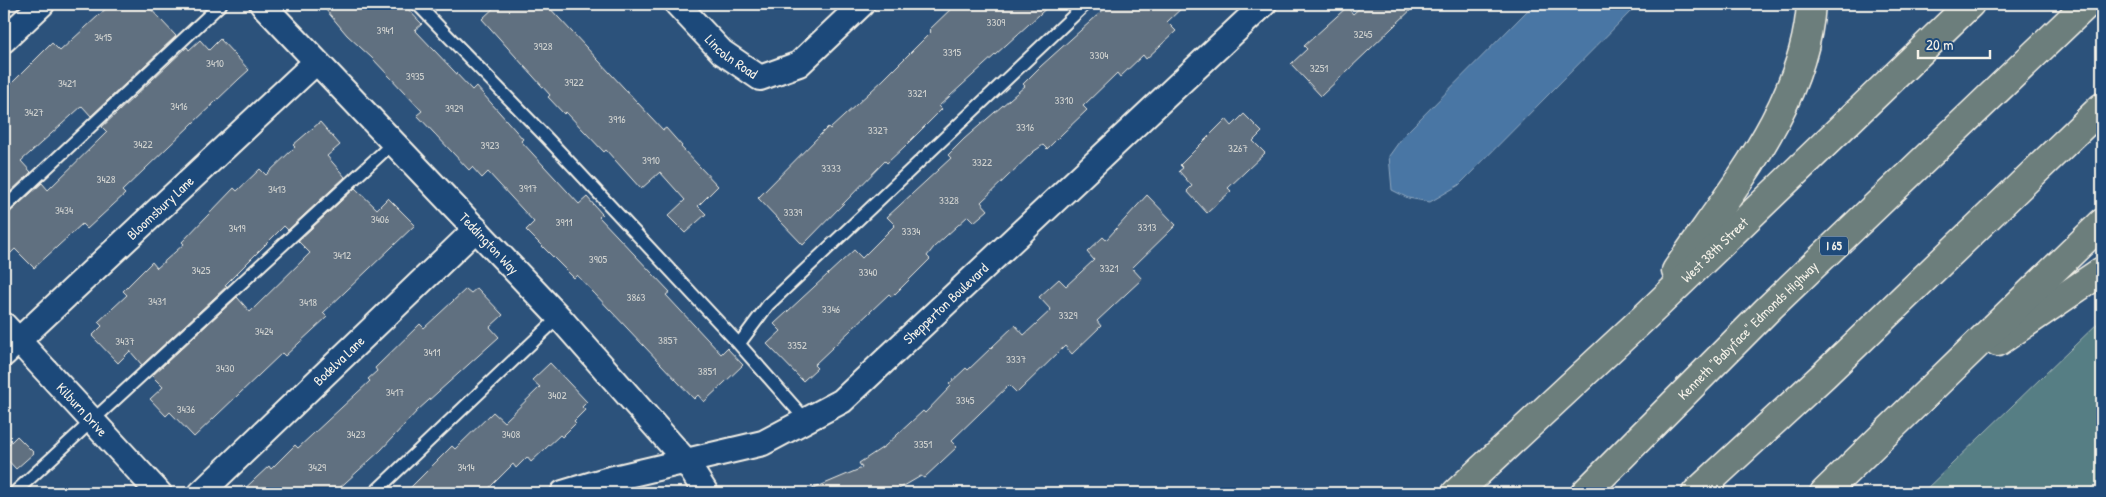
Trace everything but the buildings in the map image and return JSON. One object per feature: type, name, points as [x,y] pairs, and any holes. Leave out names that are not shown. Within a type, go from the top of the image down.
[{"type":"main road","points":[[1646,316],[1775,122],[1801,57],[1811,4]]},
{"type":"main road","name":"West 38th Street","points":[[1456,493],[1646,316],[1970,4]]},
{"type":"main road","name":"Kenneth \"Babyface\" Edmonds Highway","points":[[1585,493],[1767,310],[2087,4]]},
{"type":"main road","points":[[1696,493],[1824,375],[2102,107]]},
{"type":"main road","points":[[1824,493],[2102,223]]},
{"type":"main road","points":[[1934,385],[2102,271]]},
{"type":"street","points":[[4,40],[42,4]]},
{"type":"street","name":"Teddington Way","points":[[262,4],[559,317],[686,460],[706,493]]},
{"type":"street","name":"Lincoln Road","points":[[677,4],[722,52],[760,78],[799,64],[862,4]]},
{"type":"street","name":"Shepperton Boulevard","points":[[564,493],[686,460],[763,443],[842,401],[1264,4]]},
{"type":"street","name":"Bloomsbury Lane","points":[[8,340],[316,62]]},
{"type":"street","name":"Bodelva Lane","points":[[201,493],[476,229]]},
{"type":"street","name":"Kilburn Drive","points":[[8,340],[92,421],[159,493]]},
{"type":"lane","points":[[4,208],[221,4]]},
{"type":"lane","points":[[417,4],[546,137],[739,344],[806,420]]},
{"type":"lane","points":[[739,344],[768,305],[1086,4]]},
{"type":"lane","points":[[14,493],[394,142]]},
{"type":"lane","points":[[374,493],[559,317]]},
{"type":"green space","points":[[2102,319],[2102,478],[2086,493],[1922,493]]},
{"type":"water","points":[[1534,4],[1638,4],[1459,185],[1430,202],[1408,198],[1392,190],[1389,156],[1404,135]]}]
